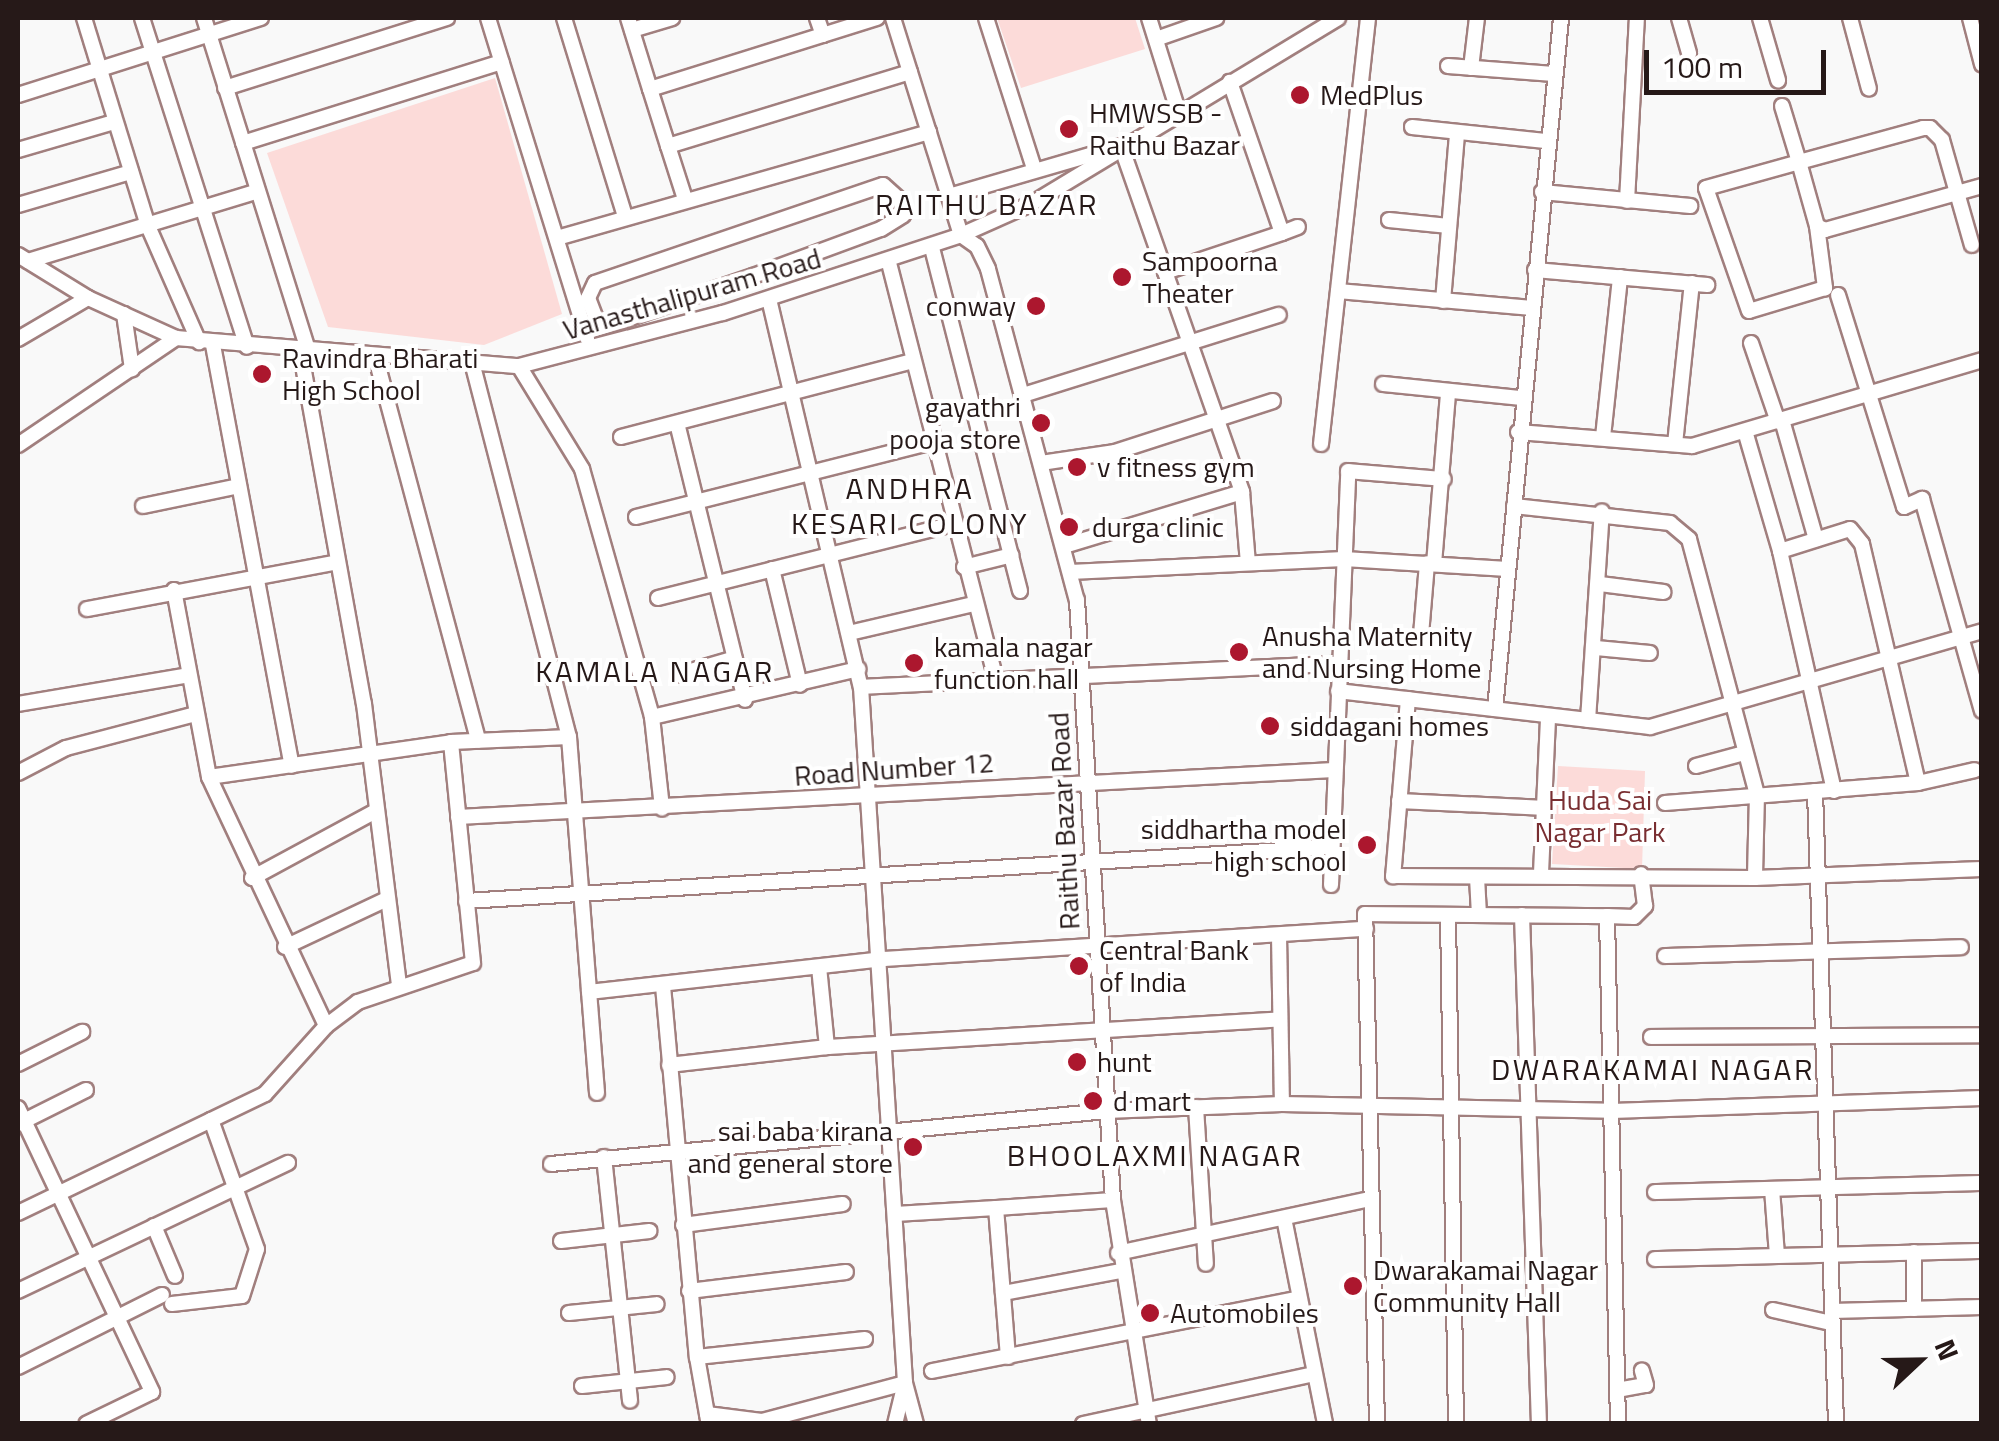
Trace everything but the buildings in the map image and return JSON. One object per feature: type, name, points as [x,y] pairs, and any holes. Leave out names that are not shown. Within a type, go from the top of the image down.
[{"type":"street","points":[[84,18],[148,226],[206,344],[239,486],[292,766]]},
{"type":"street","points":[[142,18],[247,347]]},
{"type":"street","points":[[204,18],[304,349],[370,753],[399,985]]},
{"type":"street","points":[[18,95],[261,18]]},
{"type":"street","points":[[225,88],[447,18]]},
{"type":"street","points":[[488,18],[557,238],[592,329]]},
{"type":"street","points":[[564,18],[625,216]]},
{"type":"street","points":[[672,18],[630,24],[684,199]]},
{"type":"street","points":[[818,18],[823,35]]},
{"type":"street","points":[[650,90],[877,18]]},
{"type":"street","name":"Raithu Bazar Road","points":[[894,18],[962,236],[978,246],[988,269],[1070,572],[1090,781],[1095,946],[1113,1200],[1118,1253],[1148,1417]]},
{"type":"street","points":[[986,18],[1034,168]]},
{"type":"street","points":[[1149,18],[1179,114]]},
{"type":"street","points":[[1156,39],[1216,18]]},
{"type":"street","name":"Vanasthalipuram Road","points":[[23,258],[88,298],[176,338],[206,344],[304,349],[473,366],[518,366],[769,299],[889,263],[962,236],[1031,204],[1335,18]]},
{"type":"street","points":[[1321,444],[1368,18]]},
{"type":"street","points":[[1470,68],[1477,18]]},
{"type":"street","points":[[1495,709],[1545,141],[1561,18]]},
{"type":"street","points":[[1628,201],[1637,18]]},
{"type":"street","points":[[1680,18],[1690,54]]},
{"type":"street","points":[[1760,18],[1778,80]]},
{"type":"street","points":[[1850,18],[1869,89]]},
{"type":"street","points":[[1970,18],[1982,64]]},
{"type":"street","points":[[243,144],[502,62]]},
{"type":"street","points":[[1448,66],[1554,74]]},
{"type":"street","points":[[668,146],[910,72]]},
{"type":"street","points":[[1230,82],[1282,233]]},
{"type":"street","points":[[1782,106],[1799,162],[1817,226],[1825,288],[1749,311],[1706,188],[1799,162],[1930,128],[1942,140],[1972,245]]},
{"type":"street","points":[[18,150],[114,122]]},
{"type":"street","points":[[1412,127],[1545,141]]},
{"type":"street","points":[[557,238],[929,132]]},
{"type":"street","points":[[1443,302],[1457,134]]},
{"type":"street","points":[[949,196],[1034,168],[1121,146],[1242,492],[1248,562]]},
{"type":"street","points":[[18,205],[131,172]]},
{"type":"street","points":[[590,348],[588,298],[595,283],[883,185],[900,201],[904,215],[881,230],[592,329]]},
{"type":"street","points":[[1817,226],[1825,230],[1982,186]]},
{"type":"street","points":[[23,258],[148,226],[258,191]]},
{"type":"street","points":[[1542,192],[1690,206]]},
{"type":"street","points":[[1390,220],[1449,226]]},
{"type":"street","points":[[1165,272],[1298,227]]},
{"type":"street","points":[[932,248],[1020,591]]},
{"type":"street","points":[[889,263],[964,567],[996,679]]},
{"type":"street","points":[[1535,270],[1700,284],[1675,444]]},
{"type":"street","points":[[1603,437],[1620,277]]},
{"type":"street","points":[[1338,291],[1532,308]]},
{"type":"street","points":[[1838,295],[1904,507],[1922,500],[1982,711]]},
{"type":"street","points":[[18,339],[88,298]]},
{"type":"street","points":[[769,299],[861,687],[878,875],[905,1383],[916,1424]]},
{"type":"street","points":[[124,314],[132,368]]},
{"type":"street","points":[[1023,395],[1278,315]]},
{"type":"street","points":[[18,445],[176,338]]},
{"type":"street","points":[[1751,343],[1816,539]]},
{"type":"street","points":[[375,355],[478,740]]},
{"type":"street","points":[[621,437],[913,360]]},
{"type":"street","points":[[1518,432],[1692,446],[1982,360]]},
{"type":"street","points":[[473,366],[569,737],[597,1093]]},
{"type":"street","points":[[518,366],[582,469],[652,717],[662,808]]},
{"type":"street","points":[[1383,384],[1522,398]]},
{"type":"street","points":[[1421,635],[1444,479],[1448,392]]},
{"type":"street","points":[[1041,462],[1115,452],[1272,400]]},
{"type":"street","points":[[677,424],[745,700]]},
{"type":"street","points":[[1745,430],[1780,551],[1834,790]]},
{"type":"street","points":[[636,516],[933,442]]},
{"type":"street","points":[[1330,886],[1348,471],[1444,479]]},
{"type":"street","points":[[143,506],[239,486]]},
{"type":"street","points":[[1064,546],[1242,492]]},
{"type":"street","points":[[1514,506],[1602,511],[1670,523],[1689,540],[1729,704],[1757,794],[1755,878]]},
{"type":"street","points":[[1588,720],[1596,648],[1602,511]]},
{"type":"street","points":[[658,598],[953,524]]},
{"type":"street","points":[[1780,551],[1850,529],[1862,544],[1884,659],[1918,783]]},
{"type":"street","points":[[964,567],[1012,556]]},
{"type":"street","points":[[1070,572],[1344,559],[1508,568]]},
{"type":"street","points":[[87,609],[338,562]]},
{"type":"street","points":[[772,569],[800,685]]},
{"type":"street","points":[[1600,584],[1663,592]]},
{"type":"street","points":[[174,590],[209,777],[252,878],[326,1026]]},
{"type":"street","points":[[850,633],[974,604]]},
{"type":"street","points":[[1338,690],[1650,727],[1982,631]]},
{"type":"street","points":[[1596,648],[1650,654]]},
{"type":"street","points":[[677,675],[735,658]]},
{"type":"street","points":[[861,687],[1339,664]]},
{"type":"street","points":[[652,717],[745,700],[858,670]]},
{"type":"street","points":[[18,704],[189,674]]},
{"type":"street","points":[[1408,699],[1393,876],[1641,874],[1817,878],[1982,868]]},
{"type":"street","points":[[18,773],[66,748],[196,714]]},
{"type":"street","points":[[1541,874],[1548,716]]},
{"type":"street","points":[[209,777],[451,742],[569,737]]},
{"type":"street","points":[[18,1213],[265,1094],[326,1026],[358,1002],[473,963],[451,742]]},
{"type":"street","points":[[1696,766],[1744,753]]},
{"type":"street","name":"Road Number 12","points":[[458,817],[1334,770]]},
{"type":"street","points":[[1666,803],[1918,783],[1975,770]]},
{"type":"street","points":[[1814,792],[1836,1424]]},
{"type":"street","points":[[1399,801],[1546,808]]},
{"type":"street","points":[[252,878],[376,811]]},
{"type":"street","points":[[466,901],[1332,847]]},
{"type":"street","points":[[1377,1424],[1366,1106],[1365,914],[1634,918],[1644,906],[1641,874]]},
{"type":"street","points":[[1477,876],[1479,915]]},
{"type":"street","points":[[285,947],[387,898]]},
{"type":"street","points":[[1448,915],[1446,1111],[1456,1424]]},
{"type":"street","points":[[1522,915],[1539,1424]]},
{"type":"street","points":[[1607,916],[1618,1424]]},
{"type":"street","points":[[589,992],[883,959],[1366,929]]},
{"type":"street","points":[[1279,935],[1282,1104]]},
{"type":"street","points":[[1665,956],[1960,947]]},
{"type":"street","points":[[819,967],[827,1047]]},
{"type":"street","points":[[663,986],[689,1291],[708,1419],[762,1422],[905,1383]]},
{"type":"street","points":[[670,1065],[886,1042],[1279,1019]]},
{"type":"street","points":[[18,1064],[82,1032]]},
{"type":"street","points":[[1651,1037],[1982,1035]]},
{"type":"street","points":[[86,1090],[20,1118],[59,1192],[152,1392],[86,1424]]},
{"type":"street","points":[[551,1164],[891,1127],[1106,1110],[1282,1104],[1446,1111],[1612,1111],[1982,1098]]},
{"type":"street","points":[[1196,1107],[1206,1264]]},
{"type":"street","points":[[18,1366],[116,1317],[167,1300],[242,1296],[256,1249],[211,1120]]},
{"type":"street","points":[[604,1157],[630,1402]]},
{"type":"street","points":[[18,1291],[288,1163]]},
{"type":"street","points":[[1655,1192],[1982,1183]]},
{"type":"street","points":[[1772,1189],[1776,1255]]},
{"type":"street","points":[[1118,1253],[1369,1199]]},
{"type":"street","points":[[895,1214],[1113,1200]]},
{"type":"street","points":[[683,1225],[843,1204]]},
{"type":"street","points":[[996,1208],[1008,1357]]},
{"type":"street","points":[[1284,1218],[1325,1424]]},
{"type":"street","points":[[154,1226],[175,1276]]},
{"type":"street","points":[[560,1241],[649,1231]]},
{"type":"street","points":[[1656,1259],[1982,1251]]},
{"type":"street","points":[[1914,1252],[1914,1308]]},
{"type":"street","points":[[1003,1293],[1121,1271]]},
{"type":"street","points":[[689,1291],[846,1272]]},
{"type":"street","points":[[932,1371],[1300,1298]]},
{"type":"street","points":[[569,1313],[657,1304]]},
{"type":"street","points":[[1773,1310],[1832,1317],[1914,1308],[1982,1307]]},
{"type":"street","points":[[697,1357],[864,1339]]},
{"type":"street","points":[[1617,1390],[1646,1385],[1642,1371]]},
{"type":"street","points":[[1083,1424],[1148,1417],[1315,1374]]},
{"type":"street","points":[[582,1386],[667,1377]]},
{"type":"street","points":[[895,1424],[905,1383]]},
{"type":"green space","points":[[997,18],[1135,18],[1145,49],[1021,88]]},
{"type":"green space","points":[[495,78],[562,314],[484,345],[328,327],[267,153]]},
{"type":"green space","name":"Huda Sai Nagar Park","points":[[1558,766],[1645,771],[1642,869],[1552,864]]},
{"type":"place","name":"MedPlus","points":[[1300,95]]},
{"type":"place","name":"HMWSSB - Raithu Bazar","points":[[1069,129]]},
{"type":"place","name":"Sampoorna Theater","points":[[1122,277]]},
{"type":"place","name":"conway","points":[[1036,306]]},
{"type":"place","name":"Ravindra Bharati High School","points":[[262,374]]},
{"type":"place","name":"gayathri pooja store","points":[[1041,423]]},
{"type":"place","name":"v fitness gym","points":[[1077,467]]},
{"type":"place","name":"durga clinic","points":[[1069,527]]},
{"type":"place","name":"Anusha Maternity and Nursing Home","points":[[1239,652]]},
{"type":"place","name":"kamala nagar function hall","points":[[914,663]]},
{"type":"place","name":"siddagani homes","points":[[1270,726]]},
{"type":"place","name":"siddhartha model high school","points":[[1367,845]]},
{"type":"place","name":"Central Bank of India","points":[[1079,966]]},
{"type":"place","name":"hunt","points":[[1077,1062]]},
{"type":"place","name":"d mart","points":[[1093,1101]]},
{"type":"place","name":"sai baba kirana and general store","points":[[913,1147]]},
{"type":"place","name":"Dwarakamai Nagar Community Hall","points":[[1353,1286]]},
{"type":"place","name":"Automobiles","points":[[1150,1313]]},
{"type":"district","name":"RAITHU BAZAR","points":[[987,204]]},
{"type":"district","name":"ANDHRA KESARI COLONY","points":[[910,505]]},
{"type":"district","name":"KAMALA NAGAR","points":[[655,671]]},
{"type":"district","name":"DWARAKAMAI NAGAR","points":[[1653,1069]]},
{"type":"district","name":"BHOOLAXMI NAGAR","points":[[1155,1155]]}]
